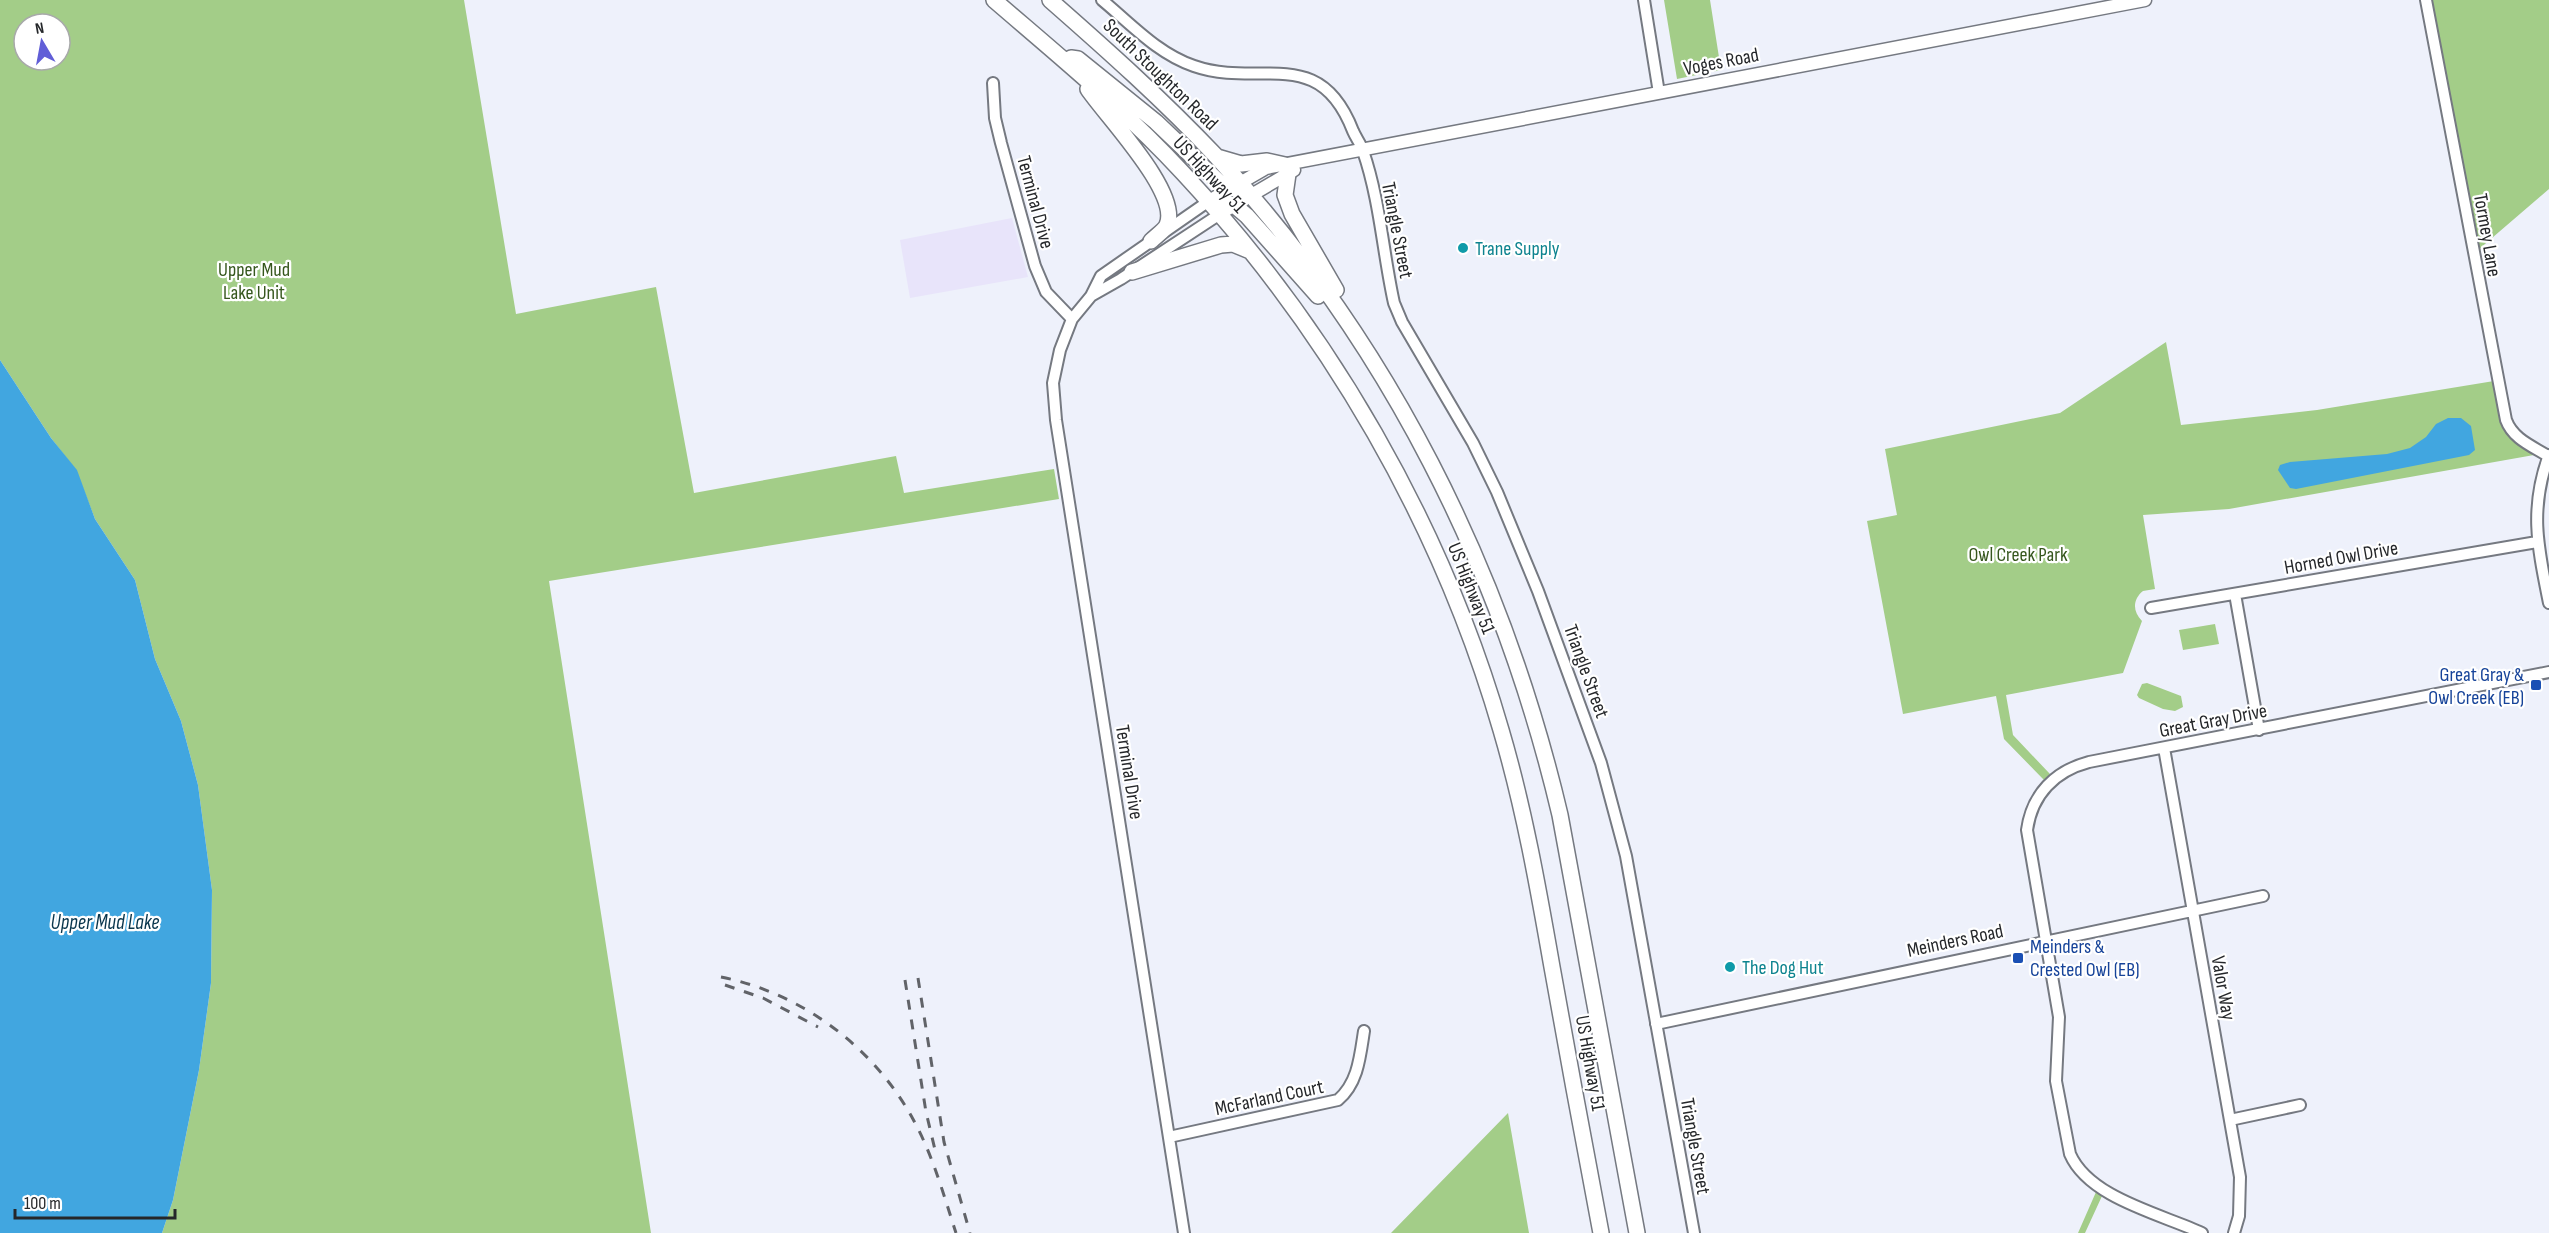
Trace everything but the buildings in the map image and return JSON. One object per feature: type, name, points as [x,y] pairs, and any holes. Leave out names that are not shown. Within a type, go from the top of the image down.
[{"type":"main road","points":[[994,0],[1074,69],[1103,111],[1147,164],[1162,189],[1169,213],[1167,225],[1151,241]]},
{"type":"main road","name":"South Stoughton Road","points":[[1050,0],[1148,87],[1217,157],[1234,185]]},
{"type":"main road","points":[[1059,56],[1078,59],[1133,102],[1220,183],[1234,185]]},
{"type":"main road","name":"US Highway 51","points":[[1074,69],[1146,135],[1209,201],[1251,251],[1313,335],[1389,458],[1434,548],[1473,645],[1501,729],[1525,822],[1600,1233]]},
{"type":"main road","points":[[1217,157],[1241,164],[1267,161],[1287,170],[1286,195],[1292,214],[1345,305],[1359,339]]},
{"type":"main road","name":"US Highway 51","points":[[1234,185],[1250,194],[1292,246],[1359,339],[1425,449],[1467,536],[1505,627],[1536,720],[1560,815],[1637,1233]]},
{"type":"main road","points":[[1209,201],[1234,205],[1274,244],[1325,306],[1349,324]]},
{"type":"main road","points":[[1132,272],[1221,245],[1233,244],[1251,251]]},
{"type":"street","name":"Triangle Street","points":[[1102,0],[1158,48],[1192,66],[1230,74],[1286,73],[1314,81],[1340,105],[1363,150],[1394,303],[1402,322],[1462,424],[1497,492],[1538,591],[1601,764],[1626,856],[1694,1233]]},
{"type":"street","points":[[1644,0],[1659,93]]},
{"type":"street","name":"Voges Road","points":[[1220,214],[1304,161],[2145,0]]},
{"type":"street","name":"Tormey Lane","points":[[2427,0],[2506,420],[2509,430],[2517,437],[2549,455]]},
{"type":"street","name":"Terminal Drive","points":[[993,83],[995,118],[1035,266],[1046,292],[1072,319]]},
{"type":"street","name":"Voges Road","points":[[1209,201],[1266,168],[1287,170]]},
{"type":"street","name":"Terminal Drive","points":[[1184,1233],[1056,420],[1055,369],[1072,319],[1091,296],[1101,276],[1209,201]]},
{"type":"street","name":"Terminal Drive","points":[[1091,296],[1220,214]]},
{"type":"street","points":[[2549,455],[2536,508],[2537,542],[2549,603]]},
{"type":"street","name":"Horned Owl Drive","points":[[2151,608],[2537,542]]},
{"type":"street","points":[[2235,594],[2259,730]]},
{"type":"street","name":"Great Gray Drive","points":[[2202,1233],[2093,1184],[2074,1163],[2056,1081],[2059,1017],[2027,830],[2034,804],[2042,791],[2060,774],[2079,765],[2549,672]]},
{"type":"street","name":"Valor Way","points":[[2164,748],[2241,1189],[2240,1216],[2234,1233]]},
{"type":"street","name":"Meinders Road","points":[[1656,1024],[2046,939],[2263,896]]},
{"type":"street","name":"McFarland Court","points":[[1169,1137],[1338,1100],[1350,1090],[1358,1067],[1364,1031]]},
{"type":"street","points":[[2230,1120],[2300,1106]]},
{"type":"shaded area","points":[[1012,218],[1028,277],[910,298],[900,240]]},
{"type":"green space","name":"Upper Mud Lake Unit","points":[[0,0],[464,0],[516,314],[656,287],[694,493],[896,456],[904,493],[1054,469],[1059,499],[549,581],[651,1233],[162,1233],[173,1200],[199,1070],[211,983],[212,890],[198,785],[181,721],[155,659],[135,580],[95,519],[76,470],[51,438],[0,360]]},
{"type":"green space","points":[[1664,0],[1710,0],[1721,70],[1677,79]]},
{"type":"green space","points":[[2431,0],[2549,0],[2549,189],[2478,250]]},
{"type":"green space","name":"Owl Creek Park","points":[[2166,342],[2181,425],[2317,410],[2494,381],[2499,415],[2507,432],[2534,455],[2229,509],[2143,515],[2155,589],[2143,591],[2136,601],[2135,609],[2142,621],[2123,673],[2006,695],[2013,735],[2050,774],[2044,780],[2004,739],[1996,696],[1903,714],[1867,521],[1897,515],[1885,449],[2060,413]]},
{"type":"green space","points":[[2215,624],[2219,644],[2183,650],[2179,630]]},
{"type":"green space","points":[[2147,683],[2181,696],[2183,707],[2175,711],[2163,709],[2139,698],[2137,695],[2142,684]]},
{"type":"green space","points":[[1508,1113],[1529,1233],[1391,1233]]},
{"type":"green space","points":[[2096,1192],[2102,1196],[2085,1233],[2078,1233]]},
{"type":"water","name":"Upper Mud Lake","points":[[0,360],[51,438],[77,470],[95,519],[135,580],[155,659],[181,721],[198,785],[212,890],[211,983],[199,1070],[173,1200],[162,1233],[0,1233]]},
{"type":"water","points":[[2448,418],[2461,418],[2471,426],[2475,450],[2469,455],[2296,489],[2290,488],[2278,470],[2280,465],[2290,462],[2387,454],[2410,448],[2426,437],[2436,424]]},
{"type":"railway","points":[[721,977],[780,996],[807,1010],[833,1028],[879,1070],[898,1095],[921,1134],[938,1176],[956,1233]]},
{"type":"railway","points":[[918,978],[944,1142],[970,1233]]},
{"type":"railway","points":[[905,980],[926,1112],[936,1154]]},
{"type":"railway","points":[[725,985],[763,998],[818,1027]]},
{"type":"place","name":"Trane Supply","points":[[1463,248]]},
{"type":"place","name":"Great Gray & Owl Creek (EB)","points":[[2536,685]]},
{"type":"place","name":"Meinders & Crested Owl (EB)","points":[[2018,958]]},
{"type":"place","name":"The Dog Hut","points":[[1730,967]]}]
